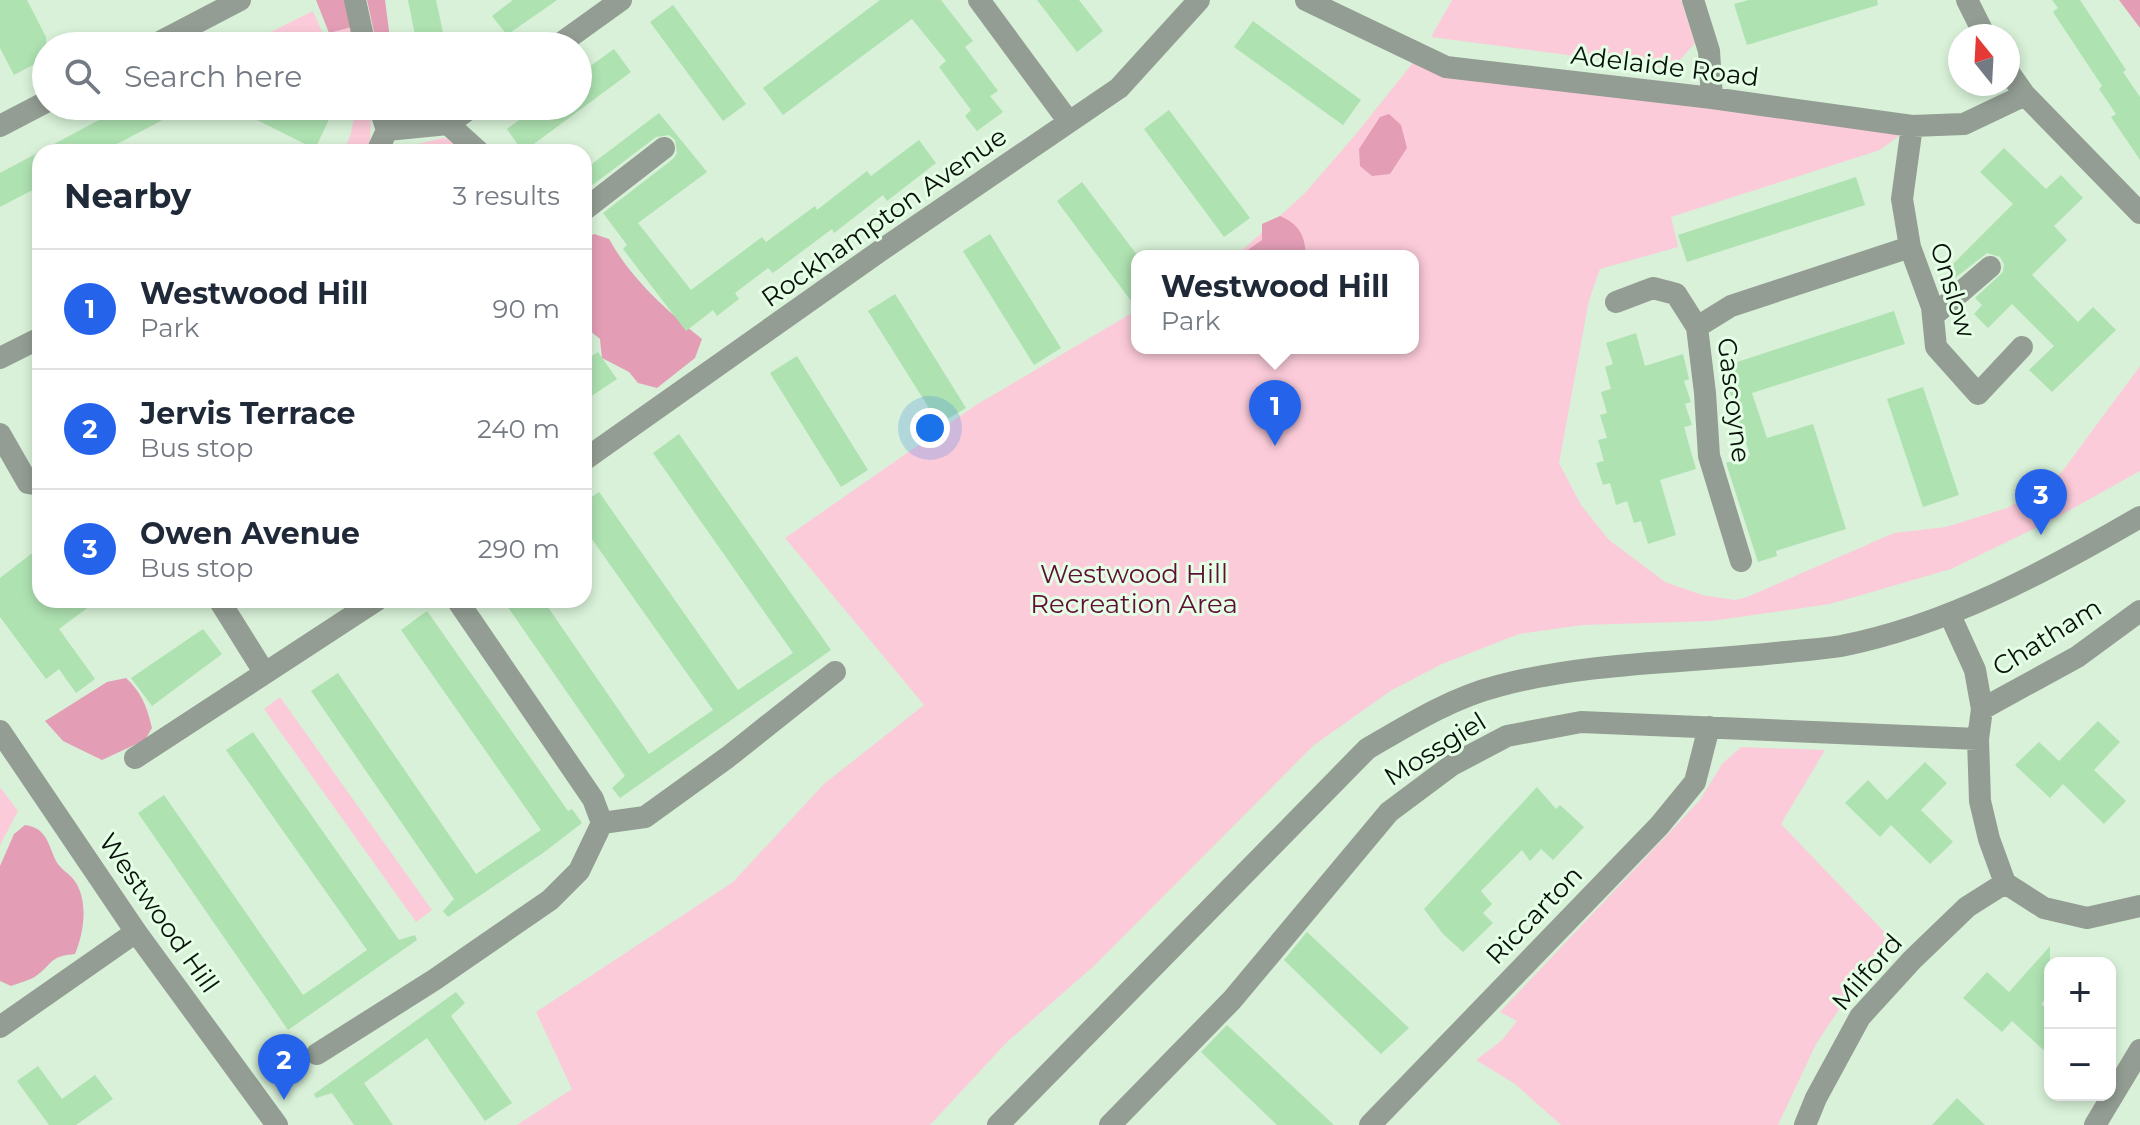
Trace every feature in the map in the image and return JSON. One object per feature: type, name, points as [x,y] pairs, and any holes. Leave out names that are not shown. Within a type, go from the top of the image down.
[{"type":"street","points":[[179,32],[240,0]]},
{"type":"street","points":[[355,0],[362,32]]},
{"type":"street","points":[[576,32],[621,0]]},
{"type":"street","points":[[979,0],[1069,122]]},
{"type":"street","name":"Rockhampton Avenue","points":[[592,454],[1119,88],[1199,0]]},
{"type":"street","name":"Adelaide Road","points":[[1306,0],[1446,67],[1712,98],[1912,126],[1964,124],[2025,95]]},
{"type":"street","points":[[1693,0],[1709,51],[1712,98]]},
{"type":"street","points":[[1967,0],[1979,24]]},
{"type":"street","points":[[2020,88],[2140,213]]},
{"type":"street","points":[[0,126],[32,109]]},
{"type":"street","points":[[381,144],[387,130],[384,120]]},
{"type":"street","points":[[387,130],[448,124],[454,120]]},
{"type":"street","points":[[448,124],[470,144]]},
{"type":"street","name":"Onslow","points":[[1912,126],[1902,199],[1910,247],[1932,307],[1936,347],[1978,394],[2022,347]]},
{"type":"street","points":[[592,204],[664,148]]},
{"type":"street","name":"Gascoyne","points":[[1741,561],[1709,456],[1697,327],[1731,306],[1910,247]]},
{"type":"street","points":[[1933,316],[1990,267]]},
{"type":"street","points":[[1616,302],[1653,288],[1676,294],[1697,327]]},
{"type":"street","points":[[0,358],[32,342]]},
{"type":"street","points":[[0,434],[28,483],[32,484]]},
{"type":"street","points":[[998,1125],[1367,749],[1431,712],[1495,686],[1585,668],[1841,646],[1950,615],[2077,554],[2140,517]]},
{"type":"street","points":[[224,608],[264,672]]},
{"type":"street","points":[[135,758],[364,608]]},
{"type":"street","points":[[317,1054],[434,980],[550,900],[579,871],[602,823],[593,799],[462,608]]},
{"type":"street","name":"Chatham","points":[[1982,709],[2077,657],[2140,611]]},
{"type":"street","points":[[1950,615],[1975,670],[1982,709],[1978,739],[1980,801],[1989,839],[2005,883],[2044,908],[2087,918],[2140,906]]},
{"type":"street","points":[[602,823],[645,817],[728,757],[835,672]]},
{"type":"street","name":"Mossgiel","points":[[1110,1125],[1232,1000],[1389,812],[1452,765],[1507,736],[1581,722],[1978,739]]},
{"type":"street","name":"Riccarton","points":[[1370,1125],[1659,826],[1695,782],[1709,727]]},
{"type":"street","name":"Westwood Hill","points":[[0,731],[136,932],[277,1125]]},
{"type":"street","name":"Milford","points":[[1805,1125],[1816,1098],[1860,1017],[1912,960],[1967,907],[2005,883]]},
{"type":"street","points":[[0,1027],[136,932]]},
{"type":"street","points":[[2095,1125],[2140,1050]]},
{"type":"green space","points":[[1452,0],[1681,0],[1695,43],[1672,69],[1431,37]]},
{"type":"green space","points":[[313,11],[322,32],[271,32]]},
{"type":"green space","points":[[352,27],[353,32],[333,32]]},
{"type":"green space","name":"Westwood Hill Recreation Area","points":[[1419,55],[1912,126],[1880,150],[1671,217],[1678,247],[1600,269],[1589,300],[1559,463],[1581,505],[1609,540],[1665,582],[1702,595],[1735,600],[1894,533],[1946,527],[2007,508],[2061,473],[2140,366],[2140,471],[2052,520],[1951,569],[1830,604],[1711,621],[1582,625],[1519,634],[1442,664],[1392,690],[1314,745],[1095,965],[1007,1042],[930,1125],[517,1125],[572,1089],[536,1012],[733,882],[824,784],[924,705],[785,538],[976,405],[1131,314],[1131,354],[1419,354],[1419,250],[1243,250],[1304,194]]},
{"type":"green space","points":[[353,120],[371,120],[370,144],[347,144]]},
{"type":"green space","points":[[442,138],[467,144],[418,144]]},
{"type":"green space","points":[[280,697],[432,910],[416,922],[264,709]]},
{"type":"green space","points":[[1741,747],[1825,750],[1781,824],[1895,943],[1852,990],[1816,1044],[1778,1125],[1561,1125],[1515,1084],[1476,1060],[1502,1040],[1517,1021],[1500,1012],[1700,800],[1722,764]]},
{"type":"green space","points":[[0,787],[18,811],[0,845]]},
{"type":"shaded area","points":[[316,0],[346,0],[352,27],[329,32]]},
{"type":"shaded area","points":[[367,0],[385,0],[389,32],[374,32]]},
{"type":"shaded area","points":[[2119,0],[2140,0],[2140,28]]},
{"type":"shaded area","points":[[1389,114],[1401,125],[1407,148],[1390,174],[1372,176],[1360,166],[1359,149],[1380,117]]},
{"type":"shaded area","points":[[1280,216],[1292,223],[1300,231],[1305,250],[1248,250],[1262,240],[1262,224]]},
{"type":"shaded area","points":[[592,235],[609,239],[628,268],[651,294],[702,339],[695,358],[657,388],[638,383],[629,372],[602,358],[600,339],[592,332]]},
{"type":"shaded area","points":[[126,678],[140,695],[148,713],[152,728],[145,740],[102,760],[63,741],[45,721],[107,682]]},
{"type":"shaded area","points":[[25,825],[42,833],[58,864],[74,880],[82,897],[84,917],[75,954],[56,959],[33,978],[11,986],[0,981],[0,866],[14,834]]},
{"type":"building","points":[[0,0],[27,0],[43,32],[32,32],[32,65],[14,75],[0,48]]},
{"type":"building","points":[[408,0],[436,0],[443,32],[414,32]]},
{"type":"building","points":[[513,0],[557,0],[511,32],[505,32],[492,16]]},
{"type":"building","points":[[880,0],[941,0],[973,41],[965,47],[998,91],[990,96],[1003,112],[977,131],[965,116],[971,110],[939,67],[946,61],[912,19],[783,115],[763,88]]},
{"type":"building","points":[[1037,0],[1079,0],[1103,31],[1077,52]]},
{"type":"building","points":[[1749,0],[1877,0],[1878,5],[1747,45],[1734,4]]},
{"type":"building","points":[[2052,0],[2080,0],[2126,70],[2123,72],[2140,97],[2140,160],[2111,117],[2116,114],[2099,89],[2102,86],[2053,12],[2058,8]]},
{"type":"building","points":[[673,5],[746,104],[723,121],[650,22]]},
{"type":"building","points":[[1253,21],[1361,100],[1343,125],[1234,47]]},
{"type":"building","points":[[614,49],[631,72],[592,101],[592,65]]},
{"type":"building","points":[[1169,110],[1250,218],[1224,237],[1144,129]]},
{"type":"building","points":[[659,113],[707,172],[638,223],[691,290],[762,237],[766,242],[815,206],[817,210],[867,171],[871,176],[919,140],[936,163],[887,201],[883,195],[834,233],[832,229],[773,273],[768,268],[735,293],[739,299],[717,316],[713,310],[686,331],[623,249],[627,245],[603,213],[673,159],[677,153],[675,140],[669,135],[656,137],[592,185],[592,164]]},
{"type":"building","points":[[99,120],[163,120],[117,144],[54,144]]},
{"type":"building","points":[[257,120],[329,120],[317,144],[305,144]]},
{"type":"building","points":[[519,120],[566,120],[534,144],[517,144],[507,129]]},
{"type":"building","points":[[2004,148],[2046,189],[2061,175],[2083,198],[2054,226],[2067,240],[2032,275],[2078,322],[2093,307],[2116,330],[2052,392],[2029,370],[2054,346],[2012,304],[1988,328],[1974,314],[1982,305],[1975,298],[2003,272],[2004,264],[2000,257],[1987,253],[1955,278],[1947,270],[2013,204],[1980,172]]},
{"type":"building","points":[[32,156],[32,190],[0,207],[0,173]]},
{"type":"building","points":[[1856,177],[1865,205],[1687,262],[1678,235]]},
{"type":"building","points":[[1082,182],[1133,250],[1131,301],[1057,201]]},
{"type":"building","points":[[990,234],[1061,348],[1034,365],[963,251]]},
{"type":"building","points":[[895,294],[966,408],[939,424],[868,311]]},
{"type":"building","points":[[1894,311],[1905,344],[1752,393],[1767,438],[1813,424],[1846,529],[1776,551],[1777,556],[1758,562],[1726,463],[1750,455],[1722,367]]},
{"type":"building","points":[[1636,333],[1645,366],[1683,354],[1689,379],[1684,381],[1691,402],[1685,404],[1692,425],[1684,427],[1696,469],[1660,480],[1676,535],[1648,544],[1641,521],[1634,523],[1627,501],[1616,505],[1610,483],[1603,485],[1596,463],[1604,461],[1598,440],[1607,438],[1600,415],[1607,413],[1601,392],[1611,389],[1605,367],[1613,364],[1606,343]]},
{"type":"building","points":[[598,352],[617,379],[592,396],[592,356]]},
{"type":"building","points":[[797,356],[868,470],[841,487],[770,373]]},
{"type":"building","points":[[1923,387],[1959,495],[1923,507],[1887,399]]},
{"type":"building","points":[[679,434],[831,650],[620,798],[612,788],[625,776],[509,608],[549,608],[649,754],[713,710],[592,539],[592,497],[599,492],[738,690],[793,653],[653,453]]},
{"type":"building","points":[[32,553],[32,608],[87,608],[59,629],[95,679],[76,693],[59,669],[46,679],[0,617],[0,578]]},
{"type":"building","points":[[427,611],[568,811],[572,809],[582,823],[448,917],[443,911],[454,899],[311,691],[338,673],[476,874],[541,830],[401,630]]},
{"type":"building","points":[[203,629],[222,654],[152,706],[131,678]]},
{"type":"building","points":[[2098,721],[2120,742],[2094,770],[2126,801],[2104,824],[2063,784],[2050,798],[2015,765],[2039,742],[2059,761]]},
{"type":"building","points":[[253,732],[399,940],[415,935],[417,940],[288,1030],[138,813],[164,795],[303,995],[322,982],[367,950],[226,750]]},
{"type":"building","points":[[1925,762],[1947,783],[1921,810],[1953,842],[1930,864],[1891,825],[1880,837],[1845,803],[1868,780],[1887,800]]},
{"type":"building","points":[[1537,787],[1556,809],[1560,805],[1584,827],[1553,860],[1541,849],[1530,861],[1522,850],[1481,891],[1492,904],[1483,913],[1493,923],[1463,952],[1443,934],[1424,909]]},
{"type":"building","points":[[1307,932],[1409,1028],[1381,1054],[1284,960]]},
{"type":"building","points":[[2050,946],[2050,957],[2044,957],[2044,1001],[2041,1004],[2044,1006],[2044,1050],[2012,1021],[2002,1032],[1963,998],[1987,972],[2009,992]]},
{"type":"building","points":[[456,992],[465,1003],[451,1016],[512,1103],[485,1121],[427,1038],[364,1083],[393,1125],[354,1125],[332,1093],[316,1098],[314,1094]]},
{"type":"building","points":[[1227,1025],[1334,1125],[1277,1125],[1201,1052]]},
{"type":"building","points":[[38,1066],[62,1099],[95,1075],[113,1099],[76,1125],[49,1125],[17,1081]]},
{"type":"building","points":[[1957,1098],[1985,1125],[1932,1125]]},
{"type":"place","name":"Westwood Hill","points":[[1275,446]]},
{"type":"place","name":"Owen Avenue","points":[[2041,535]]},
{"type":"place","name":"Jervis Terrace","points":[[284,1100]]}]
